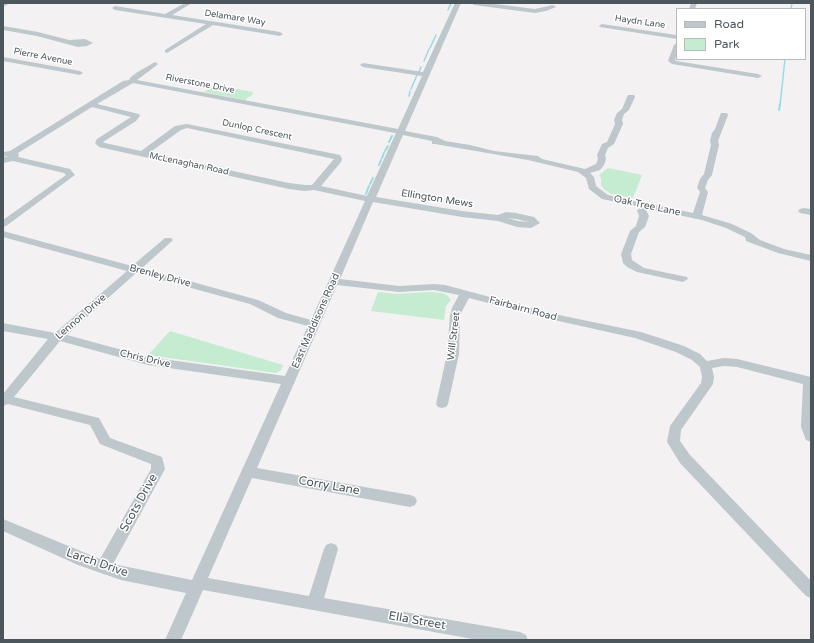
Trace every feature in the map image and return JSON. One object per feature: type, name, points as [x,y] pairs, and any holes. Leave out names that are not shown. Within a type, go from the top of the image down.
[{"type":"street","points":[[3,5],[7,3]]},
{"type":"street","points":[[166,16],[189,3]]},
{"type":"street","name":"East Maddisons Road","points":[[173,640],[458,3]]},
{"type":"street","points":[[474,3],[535,11],[552,7]]},
{"type":"street","name":"Delamare Way","points":[[115,8],[280,34]]},
{"type":"street","points":[[167,50],[212,24]]},
{"type":"street","name":"Haydn Lane","points":[[602,26],[676,40]]},
{"type":"street","points":[[3,28],[38,34],[70,42]]},
{"type":"street","points":[[676,40],[671,61],[674,63],[758,76]]},
{"type":"street","name":"Pierre Avenue","points":[[3,59],[80,73]]},
{"type":"street","points":[[9,157],[126,83],[133,81],[134,77],[155,64]]},
{"type":"street","points":[[363,65],[426,75]]},
{"type":"street","name":"Riverstone Drive","points":[[133,81],[400,133]]},
{"type":"street","points":[[400,133],[415,136],[421,139],[566,165],[585,172],[599,167],[602,159],[607,156],[611,148],[610,144],[619,124],[623,121],[626,114],[625,110],[636,95]]},
{"type":"street","name":"McLenaghan Road","points":[[91,105],[135,115],[135,118],[102,140],[99,144],[291,186],[305,188],[315,187],[371,199]]},
{"type":"street","points":[[697,216],[704,192],[708,189],[710,180],[708,175],[716,145],[719,142],[721,135],[719,130],[724,115]]},
{"type":"street","name":"Dunlop Crescent","points":[[142,154],[178,128],[187,126],[337,157],[337,163],[315,187]]},
{"type":"street","points":[[3,154],[9,157],[67,171],[71,175],[3,224]]},
{"type":"street","name":"Oak Tree Lane","points":[[585,172],[590,177],[593,188],[600,194],[643,208],[697,216],[718,223],[744,237],[781,251],[811,258]]},
{"type":"street","name":"Ellington Mews","points":[[371,199],[462,214],[499,218]]},
{"type":"street","points":[[643,208],[644,216],[640,227],[635,231],[626,256],[629,263],[641,270],[684,279]]},
{"type":"street","name":"Brenley Drive","points":[[3,234],[254,302],[282,316],[314,324]]},
{"type":"street","name":"Lennon Drive","points":[[4,400],[58,337],[168,240]]},
{"type":"street","name":"Fairbairn Road","points":[[334,281],[399,289],[439,288],[466,294],[554,318],[638,335],[689,353],[704,365]]},
{"type":"street","name":"Will Street","points":[[442,404],[453,354],[455,315],[457,308],[466,294]]},
{"type":"street","name":"Chris Drive","points":[[3,328],[58,337],[148,361],[289,382]]},
{"type":"street","points":[[811,437],[807,427],[810,381],[737,363],[724,362],[704,365],[708,378],[707,384],[675,430],[673,442],[685,459],[811,591]]},
{"type":"street","name":"Scots Drive","points":[[4,400],[94,421],[105,441],[156,461],[158,469],[103,567]]},
{"type":"street","name":"Corry Lane","points":[[248,472],[410,501]]},
{"type":"street","name":"Larch Drive","points":[[3,525],[76,557],[121,573],[197,585]]},
{"type":"street","points":[[315,603],[331,549]]},
{"type":"street","name":"Ella Street","points":[[197,585],[315,603],[520,640]]},
{"type":"green space","points":[[215,85],[253,92],[253,94],[245,100],[204,92]]},
{"type":"green space","points":[[608,168],[642,175],[633,198],[611,194],[605,190],[601,185],[601,178],[599,175]]},
{"type":"green space","points":[[378,292],[396,294],[430,292],[442,293],[447,295],[451,300],[446,306],[444,320],[371,311]]},
{"type":"green space","points":[[170,331],[283,365],[281,370],[276,373],[148,355]]},
{"type":"waterway","points":[[448,10],[451,3]]},
{"type":"waterway","points":[[791,8],[792,3]]},
{"type":"waterway","points":[[430,48],[436,35]]},
{"type":"waterway","points":[[424,61],[429,49]]},
{"type":"waterway","points":[[783,77],[785,60]]},
{"type":"waterway","points":[[418,74],[421,67]]},
{"type":"waterway","points":[[411,89],[417,75]]},
{"type":"waterway","points":[[780,105],[783,78]]},
{"type":"waterway","points":[[409,96],[410,91]]},
{"type":"waterway","points":[[779,110],[780,104]]},
{"type":"waterway","points":[[389,142],[392,136]]},
{"type":"waterway","points":[[385,151],[388,146]]},
{"type":"waterway","points":[[382,158],[384,153]]},
{"type":"waterway","points":[[379,165],[381,160]]},
{"type":"waterway","points":[[370,184],[373,178]]},
{"type":"waterway","points":[[366,194],[369,186]]}]
